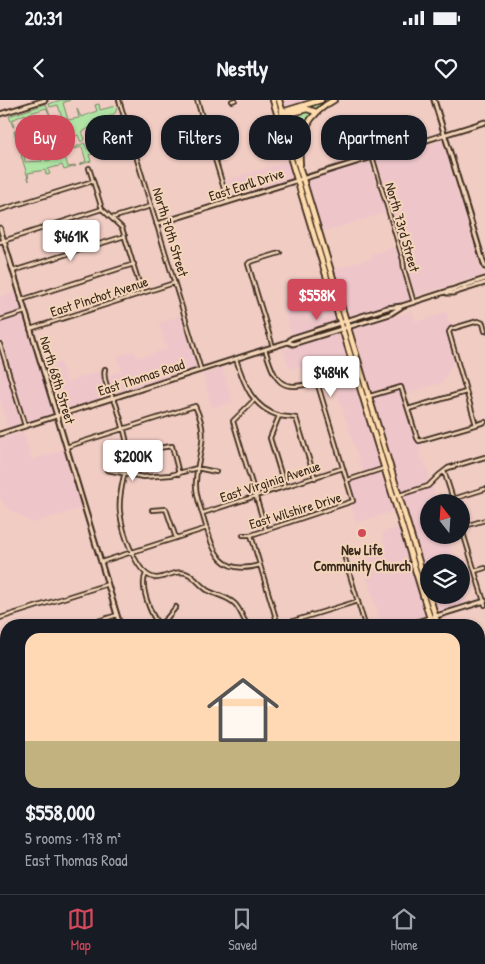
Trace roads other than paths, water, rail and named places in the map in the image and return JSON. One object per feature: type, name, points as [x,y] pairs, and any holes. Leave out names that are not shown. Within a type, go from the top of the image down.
[{"type":"main road","points":[[0,114],[45,100]]},
{"type":"main road","points":[[273,100],[280,114],[347,320],[396,496],[433,617]]},
{"type":"main road","points":[[279,100],[280,114]]},
{"type":"main road","points":[[280,114],[322,100]]},
{"type":"main road","points":[[310,110],[311,105],[322,100]]},
{"type":"main road","points":[[334,100],[316,112],[306,127],[299,153],[301,177],[340,323],[363,398],[388,467]]},
{"type":"main road","points":[[434,100],[485,267]]},
{"type":"main road","points":[[280,114],[306,109],[316,112]]},
{"type":"main road","name":"East Earll Drive","points":[[427,139],[485,122]]},
{"type":"main road","name":"East Earll Drive","points":[[157,224],[358,160]]},
{"type":"main road","name":"North 68th Street","points":[[0,228],[2,241],[22,300],[118,619]]},
{"type":"main road","name":"East Thomas Road","points":[[446,293],[451,289],[485,279]]},
{"type":"main road","name":"East Thomas Road","points":[[0,434],[273,347],[288,342],[292,338],[347,320],[485,283]]},
{"type":"main road","name":"East Thomas Road","points":[[288,342],[293,344],[349,327],[390,314],[402,306]]},
{"type":"main road","points":[[359,384],[365,382]]},
{"type":"main road","points":[[396,496],[420,568]]},
{"type":"main road","points":[[426,619],[485,602]]},
{"type":"main road","points":[[431,604],[433,617]]},
{"type":"street","name":"North 70th Street","points":[[119,100],[201,370]]},
{"type":"street","points":[[197,100],[228,202]]},
{"type":"street","name":"North 73rd Street","points":[[373,160],[414,303]]},
{"type":"street","points":[[89,168],[102,209],[122,228],[142,293]]},
{"type":"street","points":[[0,210],[93,181]]},
{"type":"street","points":[[112,218],[151,206]]},
{"type":"street","points":[[2,241],[102,209]]},
{"type":"street","points":[[13,271],[125,236]]},
{"type":"street","points":[[273,347],[248,264],[280,253]]},
{"type":"street","points":[[22,300],[134,264]]},
{"type":"street","name":"East Pinchot Avenue","points":[[30,329],[175,283]]},
{"type":"street","points":[[0,320],[25,312]]},
{"type":"street","points":[[476,425],[449,330],[481,321],[485,331]]},
{"type":"street","points":[[0,344],[24,426]]},
{"type":"street","points":[[266,349],[272,370],[282,383],[297,387],[317,382],[348,480],[388,467]]},
{"type":"street","points":[[236,359],[246,388],[254,400],[264,409],[279,416],[296,418],[314,478]]},
{"type":"street","points":[[105,369],[104,373],[128,449],[120,512],[132,552],[146,574],[157,578],[186,571],[208,591],[236,602],[245,619]]},
{"type":"street","points":[[363,398],[401,387],[419,441],[485,422]]},
{"type":"street","points":[[408,410],[466,392]]},
{"type":"street","points":[[254,400],[233,421],[266,530]]},
{"type":"street","points":[[66,447],[195,406],[204,435],[197,468],[196,490],[213,548],[221,561],[238,568],[250,568],[260,565]]},
{"type":"street","points":[[279,416],[270,438],[285,487]]},
{"type":"street","points":[[158,448],[172,446],[178,474]]},
{"type":"street","points":[[396,496],[428,486],[444,471],[485,457]]},
{"type":"street","points":[[107,470],[126,475],[153,477],[178,474],[197,468],[216,472]]},
{"type":"street","name":"East Virginia Avenue","points":[[202,513],[343,468]]},
{"type":"street","points":[[444,471],[452,494]]},
{"type":"street","name":"East Wilshire Drive","points":[[243,535],[266,530],[353,501],[348,480]]},
{"type":"street","points":[[470,495],[485,489]]},
{"type":"street","points":[[152,510],[166,509],[176,538]]},
{"type":"street","points":[[470,524],[485,520]]},
{"type":"street","points":[[101,562],[207,528]]},
{"type":"street","points":[[250,534],[277,619]]},
{"type":"street","points":[[467,544],[485,602]]},
{"type":"street","points":[[345,549],[343,552],[363,619]]},
{"type":"street","points":[[475,571],[485,568]]},
{"type":"street","points":[[146,574],[143,580],[144,588],[156,619]]},
{"type":"street","points":[[0,618],[108,584]]},
{"type":"street","points":[[299,619],[358,601]]},
{"type":"street","points":[[167,619],[176,607]]},
{"type":"street","points":[[104,619],[117,615]]},
{"type":"place","name":"New Life Community Church","points":[[362,533]]}]
